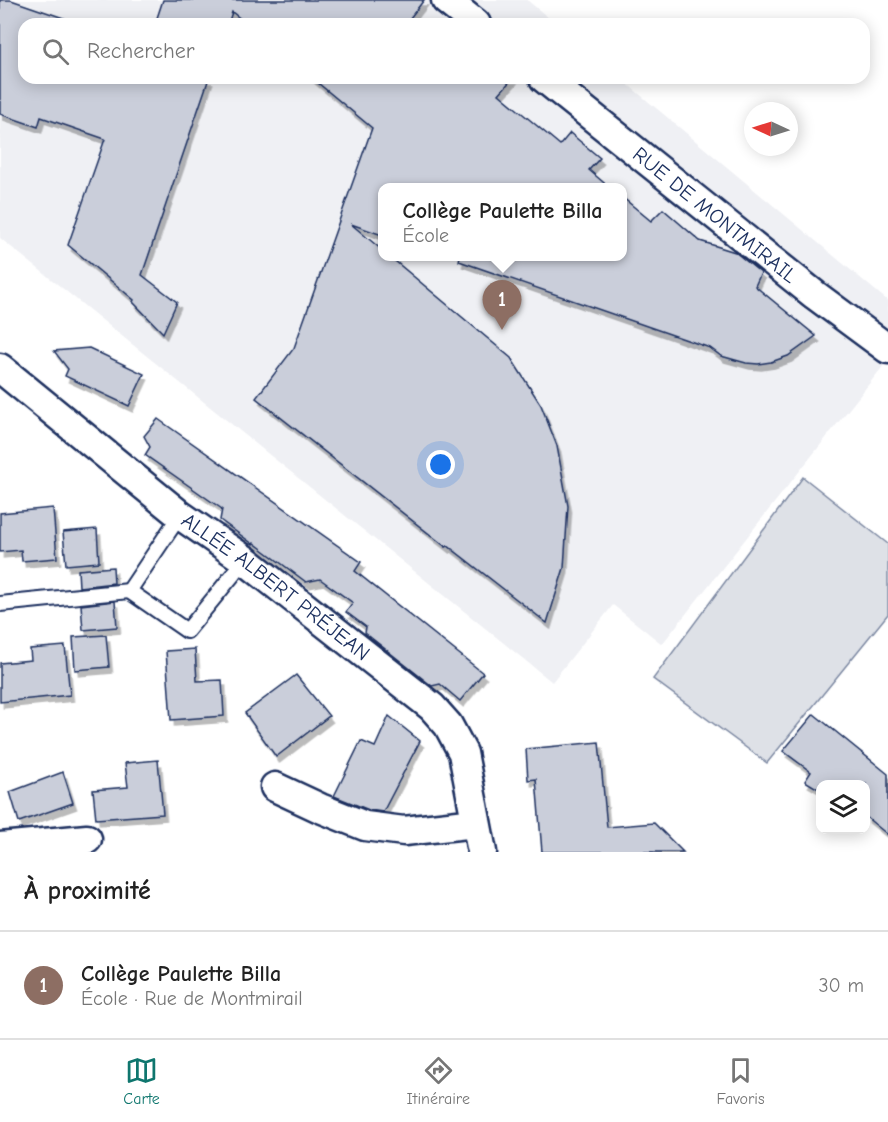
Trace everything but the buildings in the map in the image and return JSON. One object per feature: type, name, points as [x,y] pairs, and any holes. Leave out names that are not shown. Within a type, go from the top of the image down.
[{"type":"street","points":[[446,0],[468,18]]},
{"type":"street","name":"RUE DE MONTMIRAIL","points":[[551,84],[815,295],[888,349]]},
{"type":"street","name":"ALLÉE ALBERT PRÉJEAN","points":[[0,368],[180,515],[245,560],[432,707],[448,725],[463,753],[482,852]]},
{"type":"street","points":[[275,787],[365,826],[404,831],[476,823]]},
{"type":"street","points":[[0,848],[87,839]]},
{"type":"lane","points":[[129,591],[180,515]]},
{"type":"lane","points":[[0,604],[129,591],[187,631],[245,560]]},
{"type":"shaded area","points":[[0,0],[527,0],[549,18],[18,18],[18,84],[627,84],[888,301],[888,360],[662,644],[613,605],[552,682],[0,238]]},
{"type":"shaded area","points":[[803,477],[888,544],[888,614],[767,763],[653,679]]},
{"type":"place","name":"Collège Paulette Billa","points":[[502,330]]}]
